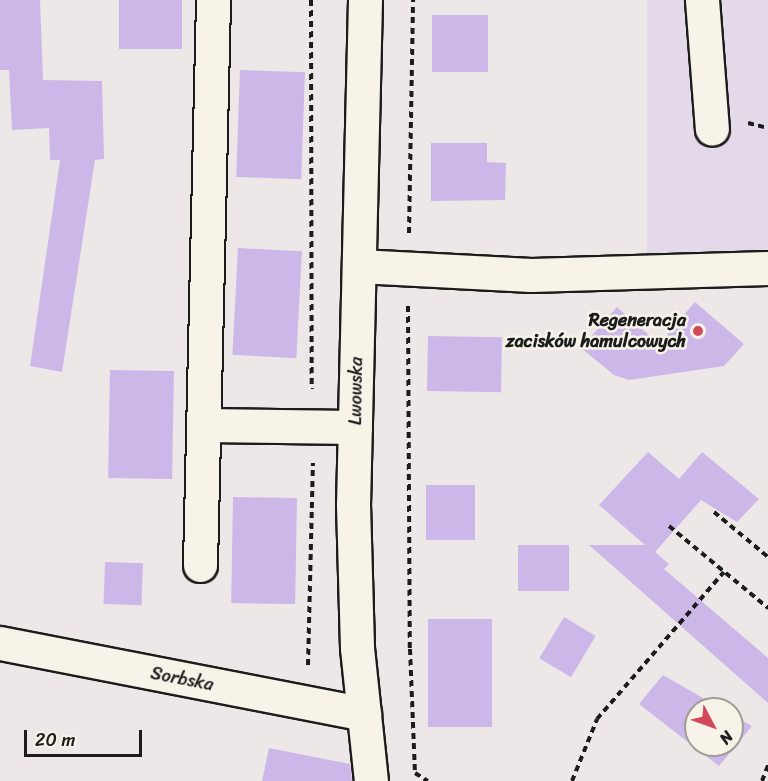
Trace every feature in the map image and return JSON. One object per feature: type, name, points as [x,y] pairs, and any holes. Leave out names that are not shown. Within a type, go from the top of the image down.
[{"type":"street","points":[[201,565],[213,0]]},
{"type":"street","name":"Lwowska","points":[[365,0],[352,504],[364,714],[371,781]]},
{"type":"street","points":[[702,0],[712,129]]},
{"type":"street","points":[[359,267],[531,275],[768,268]]},
{"type":"street","points":[[204,425],[355,427]]},
{"type":"street","name":"Sorbska","points":[[0,642],[364,714]]},
{"type":"path","points":[[311,0],[311,705]]},
{"type":"path","points":[[413,0],[409,269],[408,612],[415,773],[428,781]]},
{"type":"path","points":[[714,512],[768,557]]},
{"type":"path","points":[[669,526],[768,608]]},
{"type":"path","points":[[572,781],[597,719],[724,572]]},
{"type":"path","points":[[762,781],[768,765]]},
{"type":"shaded area","points":[[647,0],[768,0],[768,257],[647,257]]},
{"type":"building","points":[[0,0],[40,0],[43,80],[102,81],[104,159],[95,160],[62,372],[30,366],[60,160],[50,160],[49,128],[12,130],[9,70],[0,70]]},
{"type":"building","points":[[119,0],[182,0],[182,49],[119,49]]},
{"type":"building","points":[[432,15],[488,15],[488,72],[432,72]]},
{"type":"building","points":[[240,70],[305,72],[301,179],[236,177]]},
{"type":"building","points":[[431,143],[487,143],[487,162],[506,163],[505,200],[431,201]]},
{"type":"building","points":[[238,248],[302,251],[296,358],[232,355]]},
{"type":"building","points":[[695,302],[744,344],[724,366],[629,380],[614,375],[581,348],[617,307],[659,344]]},
{"type":"building","points":[[428,336],[502,337],[501,392],[427,391]]},
{"type":"building","points":[[110,370],[174,371],[172,479],[108,478]]},
{"type":"building","points":[[648,452],[679,479],[702,452],[759,499],[737,522],[701,500],[655,552],[669,564],[664,569],[768,658],[768,703],[589,545],[645,545],[599,505]]},
{"type":"building","points":[[426,485],[475,485],[475,540],[426,540]]},
{"type":"building","points":[[233,497],[297,498],[295,604],[231,603]]},
{"type":"building","points":[[518,545],[569,545],[569,591],[518,591]]},
{"type":"building","points":[[105,562],[143,563],[142,605],[104,604]]},
{"type":"building","points":[[564,617],[596,636],[571,677],[539,658]]},
{"type":"building","points":[[428,619],[492,619],[492,727],[428,727]]},
{"type":"building","points":[[663,675],[701,697],[684,697],[684,739],[639,704]]},
{"type":"building","points":[[744,722],[752,726],[744,736]]},
{"type":"building","points":[[269,748],[350,764],[352,781],[262,781]]},
{"type":"building","points":[[707,757],[726,757],[719,766]]},
{"type":"place","name":"Regeneracja zacisków hamulcowych","points":[[698,331]]}]
